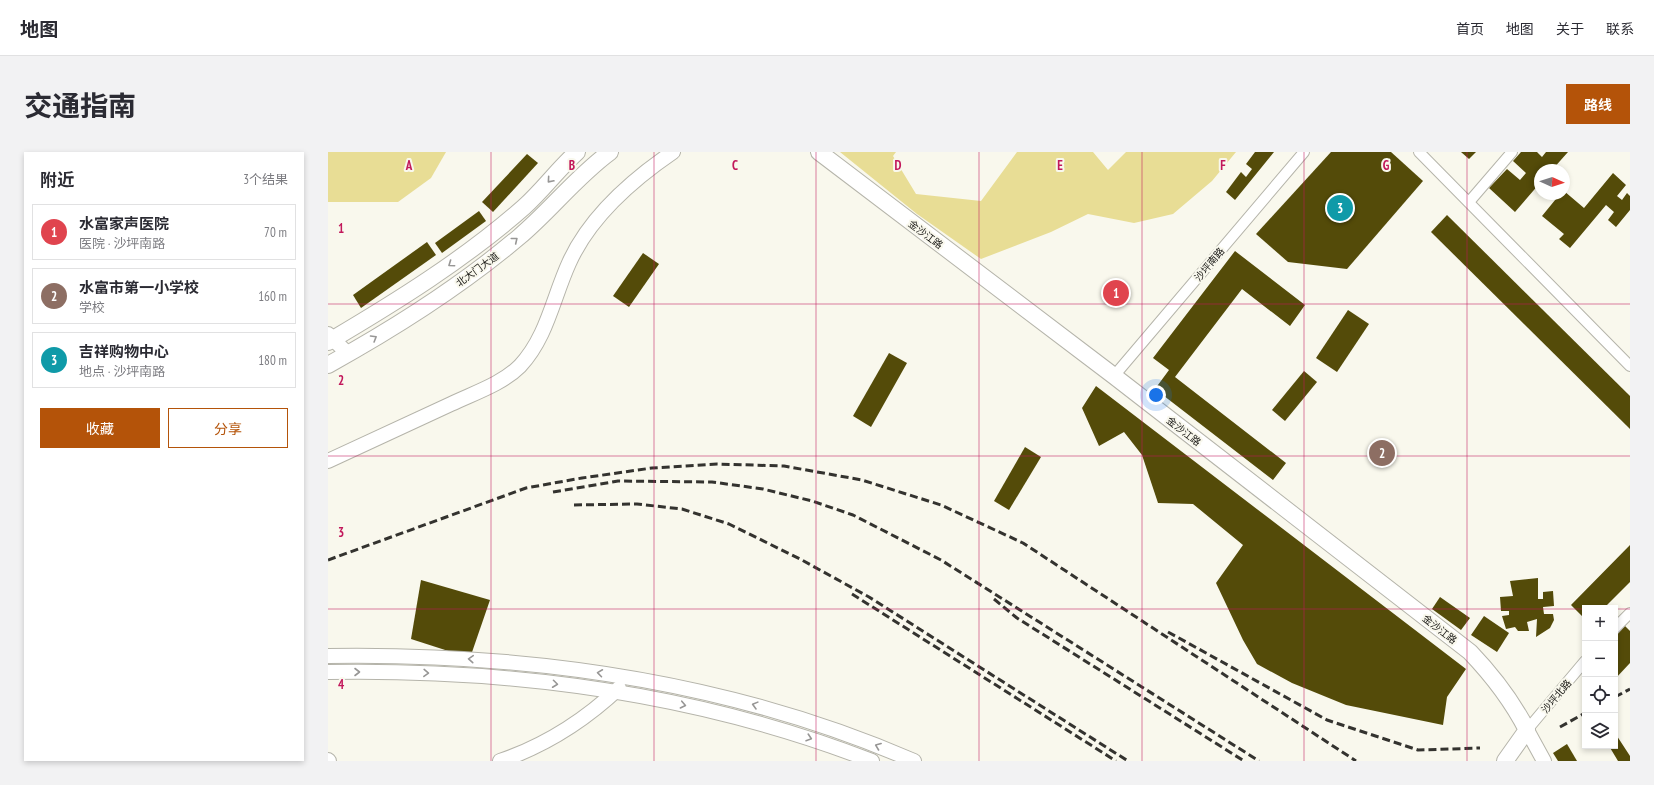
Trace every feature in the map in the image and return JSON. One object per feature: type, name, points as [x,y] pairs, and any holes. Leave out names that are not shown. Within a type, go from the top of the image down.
[{"type":"highway","name":"北大门大道","points":[[330,338],[410,292],[485,238],[532,199],[577,152]]},
{"type":"highway","name":"北大门大道","points":[[328,365],[421,308],[497,254],[538,221],[584,172],[610,152]]},
{"type":"highway","name":"金沙江路","points":[[819,152],[1114,376],[1470,652],[1492,676],[1507,696],[1527,730]]},
{"type":"highway","points":[[1505,761],[1527,730]]},
{"type":"main road","points":[[328,461],[486,388],[516,370],[531,352],[543,332],[569,264],[583,237],[603,212],[626,189],[673,152]]},
{"type":"main road","points":[[330,338],[347,353]]},
{"type":"main road","points":[[328,656],[386,656],[478,660],[629,678],[705,692],[775,710],[849,735],[914,761]]},
{"type":"main road","points":[[328,672],[386,672],[476,676],[611,696],[669,701],[735,716],[806,737],[872,761]]},
{"type":"main road","points":[[500,761],[551,738],[578,721],[611,696],[629,678]]},
{"type":"main road","points":[[1527,730],[1544,761]]},
{"type":"street","name":"沙坪南路","points":[[1114,376],[1304,152]]},
{"type":"street","points":[[1419,152],[1630,366]]},
{"type":"street","points":[[1469,202],[1512,152]]},
{"type":"street","points":[[1618,625],[1630,613]]},
{"type":"street","name":"沙坪北路","points":[[1527,730],[1582,665]]},
{"type":"shaded area","points":[[328,152],[446,152],[431,178],[398,202],[328,202]]},
{"type":"shaded area","points":[[840,152],[896,152],[893,156],[916,194],[981,201],[1017,152],[1093,152],[1108,170],[1126,152],[1236,152],[1212,181],[1173,214],[1134,223],[1088,214],[1051,232],[981,259],[917,214]]},
{"type":"building","points":[[1255,152],[1274,152],[1235,200],[1226,192],[1241,172],[1246,177],[1252,169],[1246,164]]},
{"type":"building","points":[[1331,152],[1391,152],[1423,181],[1347,269],[1288,262],[1256,234]]},
{"type":"building","points":[[1461,152],[1476,152],[1469,159]]},
{"type":"building","points":[[1521,152],[1537,152],[1542,157],[1546,152],[1568,152],[1557,164],[1534,164],[1534,190],[1515,212],[1489,188],[1507,169],[1520,180],[1526,173],[1513,161]]},
{"type":"building","points":[[527,154],[538,163],[493,212],[482,202]]},
{"type":"building","points":[[1613,173],[1626,185],[1617,196],[1622,200],[1627,193],[1630,196],[1630,210],[1616,227],[1608,220],[1614,212],[1606,205],[1570,248],[1559,239],[1564,234],[1542,216],[1555,200],[1570,200],[1570,196],[1584,208]]},
{"type":"building","points":[[479,211],[486,221],[442,253],[435,243]]},
{"type":"building","points":[[1447,215],[1630,396],[1630,429],[1431,232]]},
{"type":"building","points":[[427,242],[436,255],[361,308],[353,295]]},
{"type":"building","points":[[1235,251],[1305,305],[1290,326],[1242,289],[1175,377],[1286,463],[1273,480],[1155,389],[1169,370],[1153,358]]},
{"type":"building","points":[[643,253],[659,264],[629,307],[613,296]]},
{"type":"building","points":[[1348,310],[1369,324],[1337,372],[1316,358]]},
{"type":"building","points":[[889,353],[907,363],[871,427],[853,416]]},
{"type":"building","points":[[1304,371],[1317,382],[1285,421],[1272,410]]},
{"type":"building","points":[[1096,386],[1466,669],[1447,697],[1443,725],[1346,705],[1292,683],[1257,664],[1243,640],[1216,583],[1243,545],[1193,504],[1158,503],[1142,455],[1124,432],[1099,446],[1082,408]]},
{"type":"building","points":[[1025,447],[1041,457],[1009,510],[994,501]]},
{"type":"building","points":[[1630,545],[1630,582],[1607,605],[1582,605],[1582,616],[1571,605]]},
{"type":"building","points":[[1538,578],[1538,599],[1543,599],[1543,592],[1553,591],[1554,606],[1543,607],[1544,614],[1553,614],[1554,620],[1550,628],[1536,637],[1537,619],[1527,622],[1529,631],[1518,631],[1515,627],[1506,629],[1502,616],[1509,615],[1509,611],[1501,611],[1500,597],[1513,596],[1510,581]]},
{"type":"building","points":[[421,580],[490,600],[470,658],[411,639]]},
{"type":"building","points":[[1440,597],[1470,618],[1461,630],[1432,609]]},
{"type":"building","points":[[1484,616],[1509,633],[1497,652],[1471,635]]},
{"type":"building","points":[[1625,626],[1630,631],[1630,663],[1618,676],[1618,641],[1618,634]]},
{"type":"building","points":[[1618,738],[1630,756],[1630,761],[1618,761],[1611,749],[1618,749]]},
{"type":"building","points":[[1567,744],[1577,761],[1558,761],[1553,753]]},
{"type":"railway","points":[[328,560],[526,488],[582,478],[652,468],[717,464],[784,466],[862,480],[941,505],[1023,543],[1356,761]]},
{"type":"railway","points":[[553,492],[618,481],[712,482],[763,489],[812,501],[853,515],[941,560],[1259,761]]},
{"type":"railway","points":[[574,505],[637,504],[682,509],[729,524],[800,559],[869,597],[1128,761]]},
{"type":"railway","points":[[852,594],[1116,761]]},
{"type":"railway","points":[[994,599],[1017,618],[1244,761]]},
{"type":"railway","points":[[1168,632],[1327,720],[1418,750],[1480,748]]},
{"type":"railway","points":[[1618,695],[1630,689]]},
{"type":"railway","points":[[1560,727],[1582,715]]},
{"type":"place","name":"吉祥购物中心","points":[[1340,208]]},
{"type":"place","name":"水富家声医院","points":[[1116,293]]},
{"type":"place","name":"水富市第一小学校","points":[[1382,453]]}]
